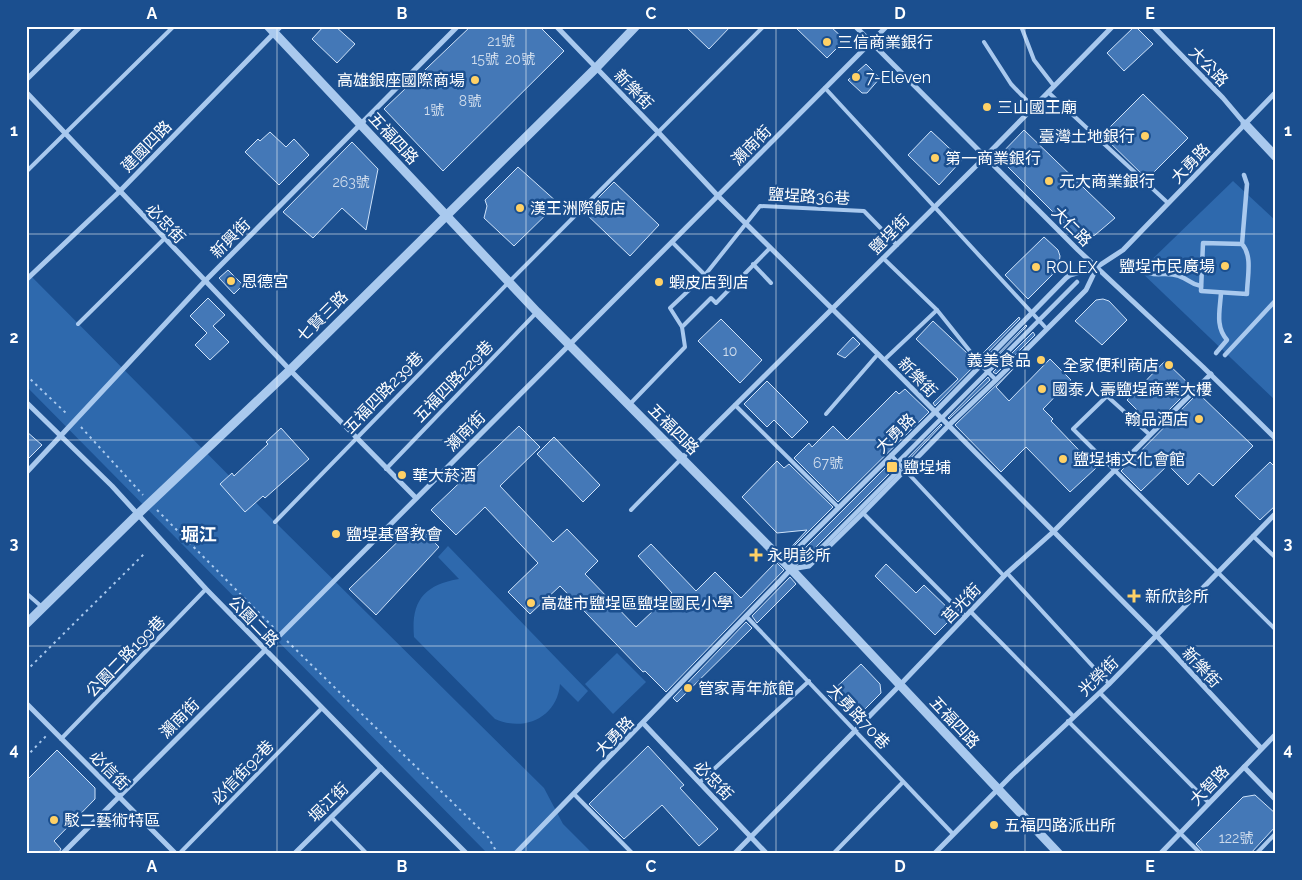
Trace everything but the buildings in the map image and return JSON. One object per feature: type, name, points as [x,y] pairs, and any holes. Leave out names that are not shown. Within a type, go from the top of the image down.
[{"type":"street","points":[[26,80],[81,26]]},
{"type":"street","name":"新興街","points":[[26,473],[205,281],[458,26]]},
{"type":"street","name":"新樂街","points":[[556,26],[745,224],[878,354],[1157,636],[1261,748]]},
{"type":"street","name":"七賢三路","points":[[26,624],[138,514],[290,370],[596,68],[636,26]]},
{"type":"street","name":"大仁路","points":[[855,26],[1097,267],[1276,439]]},
{"type":"street","name":"瀨南街","points":[[62,854],[886,26]]},
{"type":"street","name":"鹽埕街","points":[[682,458],[897,245],[1113,26]]},
{"type":"street","name":"大公路","points":[[1153,26],[1223,98],[1245,124]]},
{"type":"street","name":"五福四路","points":[[274,28],[360,125],[510,281],[537,312],[791,569],[1059,854]]},
{"type":"street","name":"建國四路","points":[[26,280],[119,192],[274,28]]},
{"type":"street","name":"必忠街","points":[[26,92],[164,239],[416,498]]},
{"type":"street","name":"大勇路","points":[[791,569],[792,554],[1070,274],[1097,267],[1123,250],[1276,92]]},
{"type":"street","points":[[1245,124],[1276,157]]},
{"type":"street","points":[[1242,244],[1247,184],[1244,175]]},
{"type":"street","points":[[1203,243],[1242,244],[1246,248],[1249,258],[1247,294],[1201,291],[1201,286],[1203,243]]},
{"type":"street","points":[[1137,265],[1143,271],[1153,275],[1178,275],[1192,285],[1201,286]]},
{"type":"street","name":"大勇路","points":[[515,854],[791,569],[809,566],[1086,290],[1097,267]]},
{"type":"street","points":[[791,569],[803,556],[808,561],[899,470],[894,466],[1077,282]]},
{"type":"street","points":[[1216,353],[1227,340],[1219,327],[1221,293]]},
{"type":"street","points":[[1225,355],[1276,300]]},
{"type":"street","name":"莒光街","points":[[734,854],[1005,575],[1053,532],[1210,374]]},
{"type":"street","name":"公園二路","points":[[26,402],[138,514],[265,650],[467,854]]},
{"type":"street","name":"光榮街","points":[[934,854],[997,789],[1100,693],[1276,514]]},
{"type":"street","name":"必信街","points":[[26,703],[118,797],[178,854]]},
{"type":"street","name":"必忠街","points":[[643,723],[767,854]]},
{"type":"street","name":"大智路","points":[[1160,854],[1276,734]]},
{"type":"street","points":[[1244,767],[1276,800]]},
{"type":"street","name":"堀江街","points":[[294,854],[381,768]]},
{"type":"lane","points":[[26,172],[174,26]]},
{"type":"lane","name":"五福四路239巷","points":[[275,522],[356,437],[764,26]]},
{"type":"lane","points":[[1021,26],[1034,60],[1054,86]]},
{"type":"lane","points":[[984,42],[1011,84],[1033,107]]},
{"type":"lane","points":[[825,88],[1046,328]]},
{"type":"lane","points":[[1048,92],[1168,203]]},
{"type":"lane","name":"鹽埕路36巷","points":[[745,224],[760,206],[864,211],[897,245]]},
{"type":"lane","points":[[629,405],[686,347],[682,327],[670,308],[705,275],[745,224]]},
{"type":"lane","points":[[78,324],[164,239]]},
{"type":"lane","points":[[672,242],[705,275]]},
{"type":"lane","points":[[682,327],[711,298],[716,303],[770,248]]},
{"type":"lane","points":[[883,258],[937,310],[981,365],[996,380]]},
{"type":"lane","points":[[754,264],[771,283]]},
{"type":"lane","points":[[884,360],[937,310]]},
{"type":"lane","name":"五福四路229巷","points":[[386,469],[537,312]]},
{"type":"lane","points":[[826,414],[878,354]]},
{"type":"lane","points":[[1150,435],[1107,396],[1073,429],[1276,630]]},
{"type":"lane","points":[[735,405],[838,508]]},
{"type":"lane","points":[[891,455],[1109,684]]},
{"type":"lane","points":[[631,510],[682,458]]},
{"type":"lane","points":[[863,513],[1071,718],[1201,854]]},
{"type":"lane","points":[[1253,536],[1276,558]]},
{"type":"lane","name":"公園二路199巷","points":[[61,739],[206,589]]},
{"type":"lane","points":[[26,593],[42,608]]},
{"type":"lane","name":"大勇路70巷","points":[[746,616],[953,834]]},
{"type":"lane","points":[[700,782],[809,681]]},
{"type":"lane","points":[[1100,693],[1209,803]]},
{"type":"lane","name":"必信街92巷","points":[[178,854],[322,708]]},
{"type":"lane","points":[[833,854],[903,782]]},
{"type":"lane","points":[[574,794],[632,854]]},
{"type":"lane","points":[[331,817],[367,854]]},
{"type":"lane","points":[[1256,854],[1276,833]]},
{"type":"path","points":[[26,375],[69,415]]},
{"type":"path","points":[[81,428],[124,474]]},
{"type":"path","points":[[174,527],[270,624]]},
{"type":"path","points":[[26,671],[144,554]]},
{"type":"path","points":[[285,639],[488,837],[498,854]]},
{"type":"path","points":[[26,757],[53,730]]},
{"type":"shaded area","points":[[1233,181],[1276,221],[1276,401],[1140,271]]},
{"type":"shaded area","points":[[26,271],[275,522],[544,788],[563,824],[593,854],[488,854],[26,386]]},
{"type":"shaded area","points":[[448,546],[588,691],[578,702],[560,684],[558,696],[553,706],[537,719],[528,723],[517,724],[495,719],[414,637],[415,614],[417,605],[422,597],[436,586],[459,579],[438,557]]},
{"type":"shaded area","points":[[617,653],[646,682],[613,714],[585,684]]},
{"type":"place","name":"三信商業銀行","points":[[827,42]]},
{"type":"place","name":"7-Eleven","points":[[856,77]]},
{"type":"place","name":"高雄銀座國際商場","points":[[475,80]]},
{"type":"place","name":"三山國王廟","points":[[987,107]]},
{"type":"place","name":"臺灣土地銀行","points":[[1145,136]]},
{"type":"place","name":"第一商業銀行","points":[[935,158]]},
{"type":"place","name":"元大商業銀行","points":[[1049,181]]},
{"type":"place","name":"漢王洲際飯店","points":[[520,208]]},
{"type":"place","name":"鹽埕市民廣場","points":[[1225,266]]},
{"type":"place","name":"ROLEX","points":[[1036,267]]},
{"type":"place","name":"恩德宮","points":[[231,281]]},
{"type":"place","name":"蝦皮店到店","points":[[659,282]]},
{"type":"place","name":"義美食品","points":[[1041,360]]},
{"type":"place","name":"全家便利商店","points":[[1169,365]]},
{"type":"place","name":"國泰人壽鹽埕商業大樓","points":[[1042,389]]},
{"type":"place","name":"翰品酒店","points":[[1199,419]]},
{"type":"place","name":"鹽埕埔文化會館","points":[[1063,459]]},
{"type":"place","name":"鹽埕埔","points":[[892,467]]},
{"type":"place","name":"華大菸酒","points":[[402,475]]},
{"type":"place","name":"鹽埕基督教會","points":[[336,534]]},
{"type":"place","name":"永明診所","points":[[756,555]]},
{"type":"place","name":"新欣診所","points":[[1134,596]]},
{"type":"place","name":"高雄市鹽埕區鹽埕國民小學","points":[[531,603]]},
{"type":"place","name":"管家青年旅館","points":[[688,688]]},
{"type":"place","name":"駁二藝術特區","points":[[54,820]]},
{"type":"place","name":"五福四路派出所","points":[[994,825]]},
{"type":"district","name":"堀江","points":[[199,535]]}]
